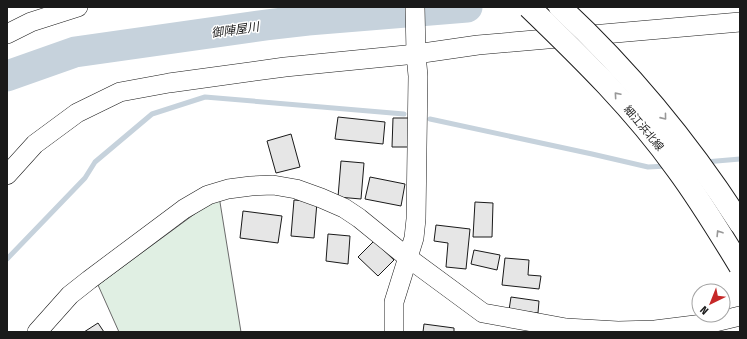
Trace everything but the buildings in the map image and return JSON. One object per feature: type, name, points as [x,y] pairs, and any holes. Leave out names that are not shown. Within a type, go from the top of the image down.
[{"type":"main road","name":"細江浜北線","points":[[529,7],[613,91],[677,168],[740,266]]},
{"type":"main road","name":"細江浜北線","points":[[560,7],[578,23],[621,67],[675,131],[707,174],[740,223]]},
{"type":"street","points":[[7,34],[31,22],[78,7]]},
{"type":"street","points":[[394,332],[394,302],[414,238],[416,219],[418,76],[416,54],[416,7]]},
{"type":"street","points":[[7,175],[35,144],[77,113],[120,92],[169,83],[285,67],[416,54],[478,45],[740,22]]},
{"type":"street","points":[[38,332],[70,295],[184,209],[208,195],[228,189],[273,185],[296,189],[344,208],[483,313],[566,328],[618,331],[655,330],[711,323],[740,316]]},
{"type":"green space","points":[[219,196],[241,332],[119,332],[98,285]]},
{"type":"waterway","name":"御陣屋川","points":[[7,76],[75,52],[308,20],[467,7]]},
{"type":"waterway","points":[[7,259],[85,178],[95,162],[152,114],[205,97],[404,114]]},
{"type":"waterway","points":[[430,119],[648,167],[667,166]]},
{"type":"waterway","points":[[705,162],[740,159]]}]
